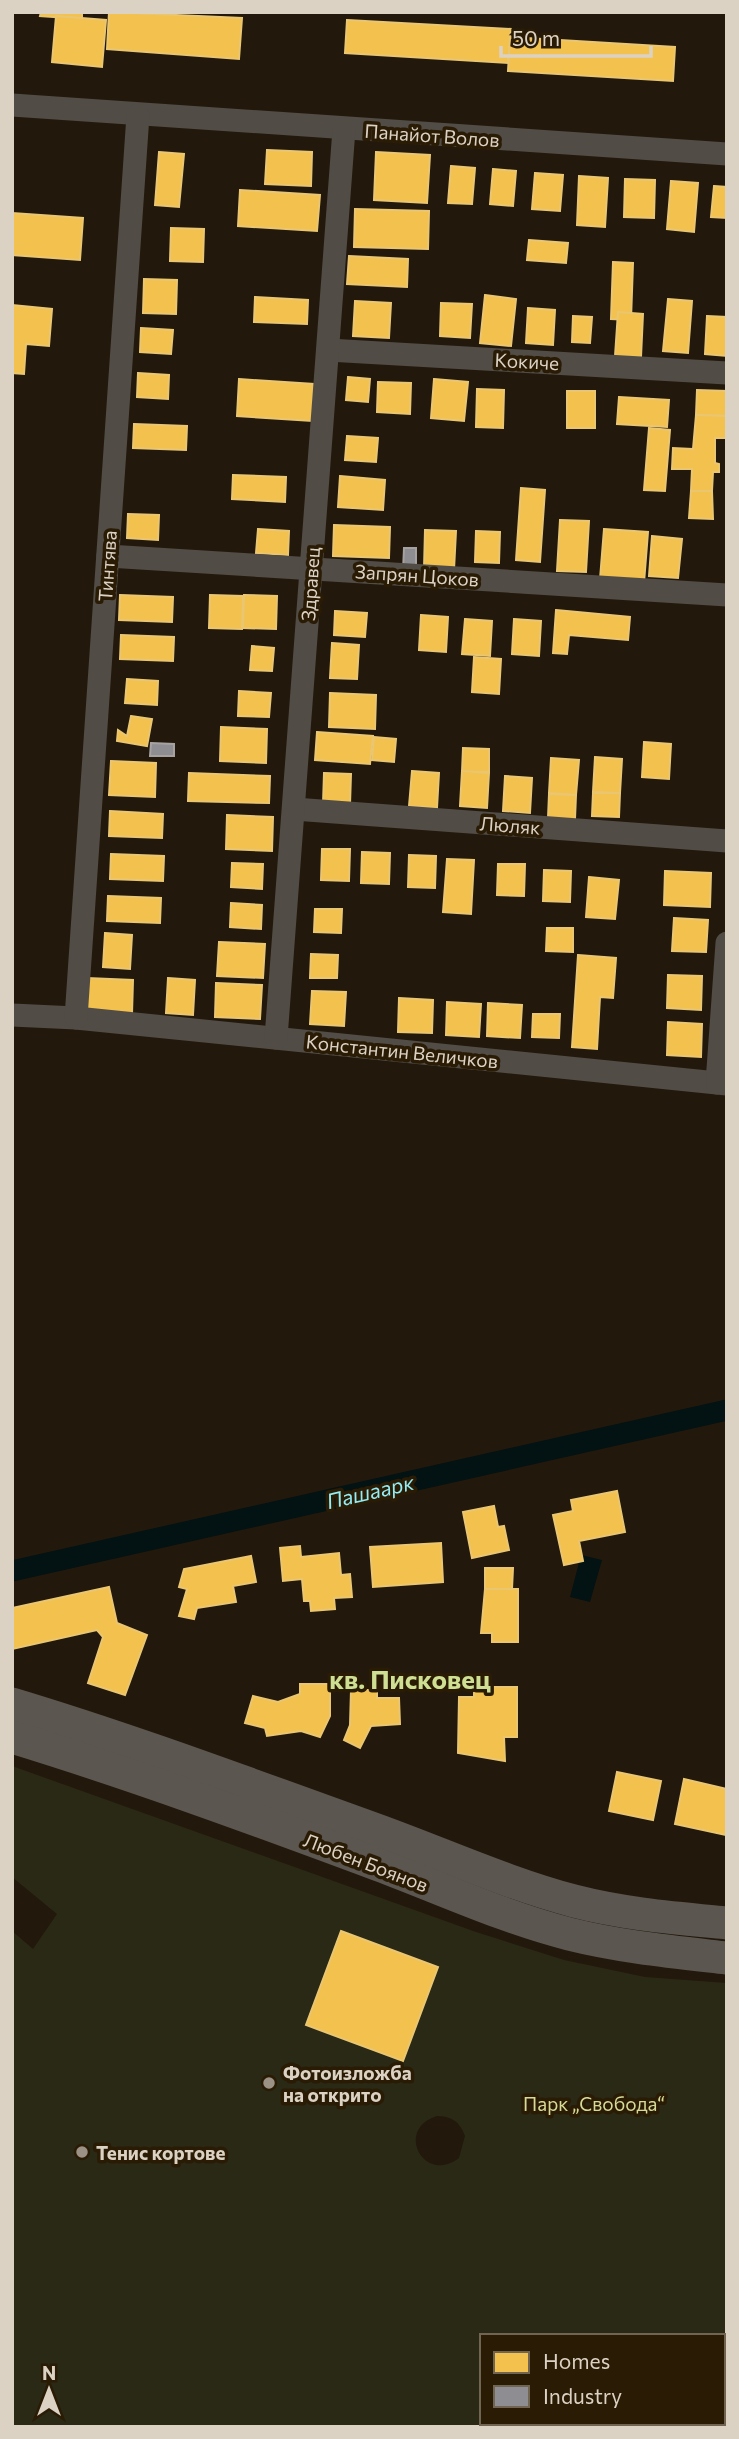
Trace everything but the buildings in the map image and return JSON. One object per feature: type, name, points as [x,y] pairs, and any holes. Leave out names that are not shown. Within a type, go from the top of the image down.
[{"type":"street","name":"Панайот Волов","points":[[12,105],[727,154]]},
{"type":"street","name":"Тинтява","points":[[76,1018],[138,115]]},
{"type":"street","name":"Здравец","points":[[276,1038],[344,129]]},
{"type":"street","name":"Кокиче","points":[[328,350],[727,373]]},
{"type":"street","name":"Запрян Цоков","points":[[108,556],[727,595]]},
{"type":"street","name":"Люляк","points":[[293,809],[727,841]]},
{"type":"street","points":[[722,1083],[727,943]]},
{"type":"street","name":"Константин Величков","points":[[12,1016],[76,1018],[722,1083]]},
{"type":"street","name":"Любен Боянов","points":[[12,1704],[112,1735],[388,1851],[487,1909],[570,1934],[646,1948],[727,1958]]},
{"type":"street","name":"Любен Боянов","points":[[12,1737],[388,1851],[496,1876],[575,1901],[647,1916],[727,1923]]},
{"type":"green space","name":"Парк „Свобода“","points":[[12,1766],[476,1932],[564,1960],[645,1977],[727,1983],[727,2427],[12,2427],[12,1931],[33,1949],[57,1914],[12,1877]],"holes":[[[341,1932],[438,1967],[403,2061],[306,2025]],[[437,2116],[451,2119],[461,2127],[465,2136],[459,2158],[446,2164],[435,2165],[425,2160],[416,2142],[417,2132],[424,2123]]]},
{"type":"shaded area","points":[[581,1555],[602,1560],[590,1602],[570,1597]]},
{"type":"waterway","name":"Пашаарк","points":[[12,1571],[727,1410]]},
{"type":"place","name":"Фотоизложба на открито","points":[[269,2083]]},
{"type":"place","name":"Тенис кортове","points":[[82,2152]]},
{"type":"district","name":"кв. Писковец","points":[[410,1678]]}]
